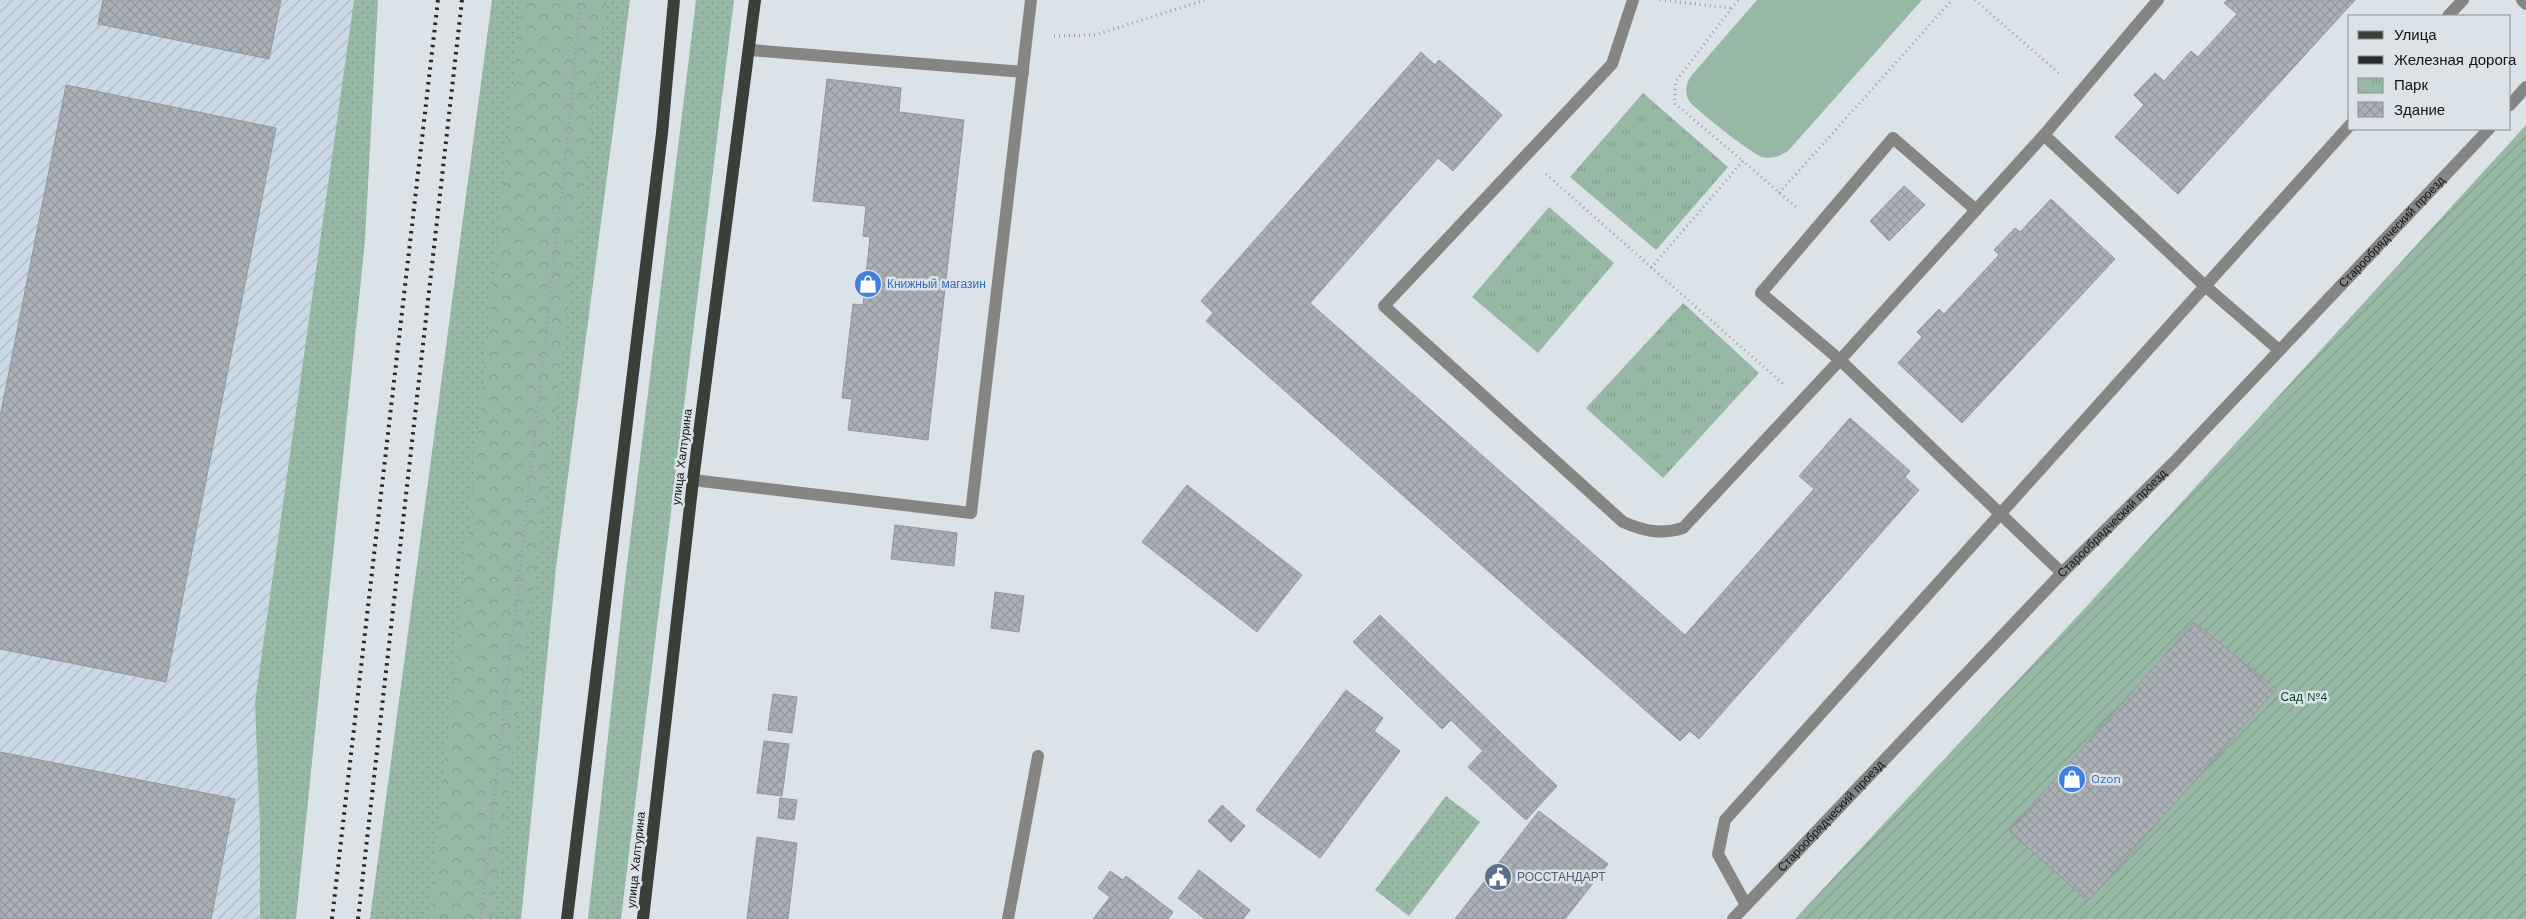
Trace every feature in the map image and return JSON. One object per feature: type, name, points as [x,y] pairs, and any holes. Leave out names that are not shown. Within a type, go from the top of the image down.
[{"type":"main road","points":[[567,919],[662,132],[674,0]]},
{"type":"main road","name":"улица Халтурина","points":[[644,919],[693,480],[755,0]]},
{"type":"street","points":[[693,480],[971,512],[1031,0]]},
{"type":"street","points":[[1633,0],[1612,64],[1384,306],[1623,522],[1658,533],[1669,533],[1683,528],[1840,360],[2044,135],[2158,0]]},
{"type":"street","points":[[2449,15],[2463,0]]},
{"type":"street","points":[[2522,0],[2526,4]]},
{"type":"street","points":[[750,50],[1022,72]]},
{"type":"street","points":[[2511,104],[2526,87]]},
{"type":"street","points":[[1746,905],[1718,854],[1724,820],[2348,127]]},
{"type":"street","name":"Старообрядческий проезд","points":[[1734,919],[2062,573],[2174,462],[2488,130]]},
{"type":"street","points":[[2044,135],[2204,285],[2279,350]]},
{"type":"street","points":[[1976,210],[1893,138],[1761,293],[1840,360],[2062,573]]},
{"type":"street","points":[[1008,919],[1038,756]]},
{"type":"path","points":[[481,919],[571,107],[580,0]]},
{"type":"path","points":[[1027,36],[1096,35],[1205,0]]},
{"type":"path","points":[[1656,0],[1731,8]]},
{"type":"path","points":[[1738,0],[1676,81],[1674,103],[1818,227]]},
{"type":"path","points":[[1779,193],[1952,0]]},
{"type":"path","points":[[1975,0],[2080,92]]},
{"type":"path","points":[[1526,157],[1802,401]]},
{"type":"path","points":[[1651,268],[1743,161]]},
{"type":"shaded area","points":[[0,0],[354,0],[255,702],[260,830],[260,919],[0,919]]},
{"type":"green space","points":[[354,0],[378,0],[365,240],[296,919],[260,919],[260,830],[255,702]]},
{"type":"green space","points":[[492,0],[630,0],[556,568],[521,919],[370,919]]},
{"type":"green space","points":[[522,0],[607,0],[492,919],[429,919]]},
{"type":"green space","points":[[696,0],[734,0],[621,919],[588,919],[625,581]]},
{"type":"green space","points":[[1757,0],[1922,0],[1788,151],[1779,156],[1769,158],[1756,154],[1713,122],[1689,101],[1686,91],[1691,76]]},
{"type":"green space","points":[[1643,93],[1728,167],[1656,250],[1570,177]]},
{"type":"green space","name":"Сад №4","points":[[2526,125],[2526,919],[1795,919],[2086,607]]},
{"type":"green space","points":[[1549,207],[1614,263],[1538,353],[1472,297]]},
{"type":"green space","points":[[1683,303],[1759,373],[1663,478],[1586,408]]},
{"type":"green space","points":[[1446,796],[1480,822],[1409,916],[1375,890]]},
{"type":"building","points":[[103,0],[281,0],[269,59],[98,24]]},
{"type":"building","points":[[2227,0],[2355,0],[2178,194],[2115,137],[2144,105],[2134,95],[2155,73],[2164,81],[2191,51],[2198,57],[2237,14],[2224,3]]},
{"type":"building","points":[[1421,52],[1435,65],[1439,60],[1502,115],[1453,171],[1438,158],[1310,303],[1685,635],[1814,489],[1799,476],[1850,418],[1910,471],[1905,477],[1919,490],[1699,739],[1690,731],[1680,741],[1206,321],[1213,313],[1201,301]]},
{"type":"building","points":[[827,79],[901,88],[899,112],[964,120],[928,440],[848,430],[852,399],[842,398],[853,304],[863,305],[870,237],[863,236],[866,206],[813,201]]},
{"type":"building","points":[[66,85],[276,128],[166,682],[0,649],[0,417]]},
{"type":"building","points":[[1904,186],[1925,205],[1889,241],[1870,221]]},
{"type":"building","points":[[2051,199],[2115,259],[1962,423],[1898,363],[1922,337],[1917,332],[1939,309],[1944,314],[1999,255],[1994,250],[2015,228],[2020,232]]},
{"type":"building","points":[[1187,485],[1302,575],[1257,632],[1142,542]]},
{"type":"building","points":[[895,525],[957,533],[954,566],[891,559]]},
{"type":"building","points":[[995,592],[1024,596],[1019,632],[991,628]]},
{"type":"building","points":[[1380,615],[1500,732],[1483,751],[1451,720],[1442,729],[1353,642]]},
{"type":"building","points":[[2194,622],[2276,689],[2088,901],[2009,831]]},
{"type":"building","points":[[1346,690],[1383,718],[1374,731],[1400,751],[1320,858],[1256,810]]},
{"type":"building","points":[[773,694],[797,697],[792,733],[768,730]]},
{"type":"building","points":[[1500,732],[1557,786],[1526,820],[1468,767]]},
{"type":"building","points":[[764,741],[789,744],[782,796],[757,793]]},
{"type":"building","points":[[0,752],[235,799],[211,919],[0,919]]},
{"type":"building","points":[[780,798],[797,800],[794,820],[778,818]]},
{"type":"building","points":[[1222,805],[1245,826],[1231,842],[1208,821]]},
{"type":"building","points":[[1539,811],[1608,864],[1565,919],[1455,919]]},
{"type":"building","points":[[757,837],[797,843],[788,919],[747,919]]},
{"type":"building","points":[[1199,870],[1250,910],[1243,919],[1205,919],[1178,898]]},
{"type":"building","points":[[1110,871],[1123,880],[1126,876],[1173,912],[1168,919],[1093,919],[1110,897],[1098,888]]},
{"type":"railway","points":[[332,919],[438,0]]},
{"type":"railway","points":[[358,919],[462,0]]},
{"type":"place","name":"Книжный магазин","points":[[868,284]]},
{"type":"place","name":"Ozon","points":[[2072,779]]},
{"type":"place","name":"РОССТАНДАРТ","points":[[1498,877]]}]
